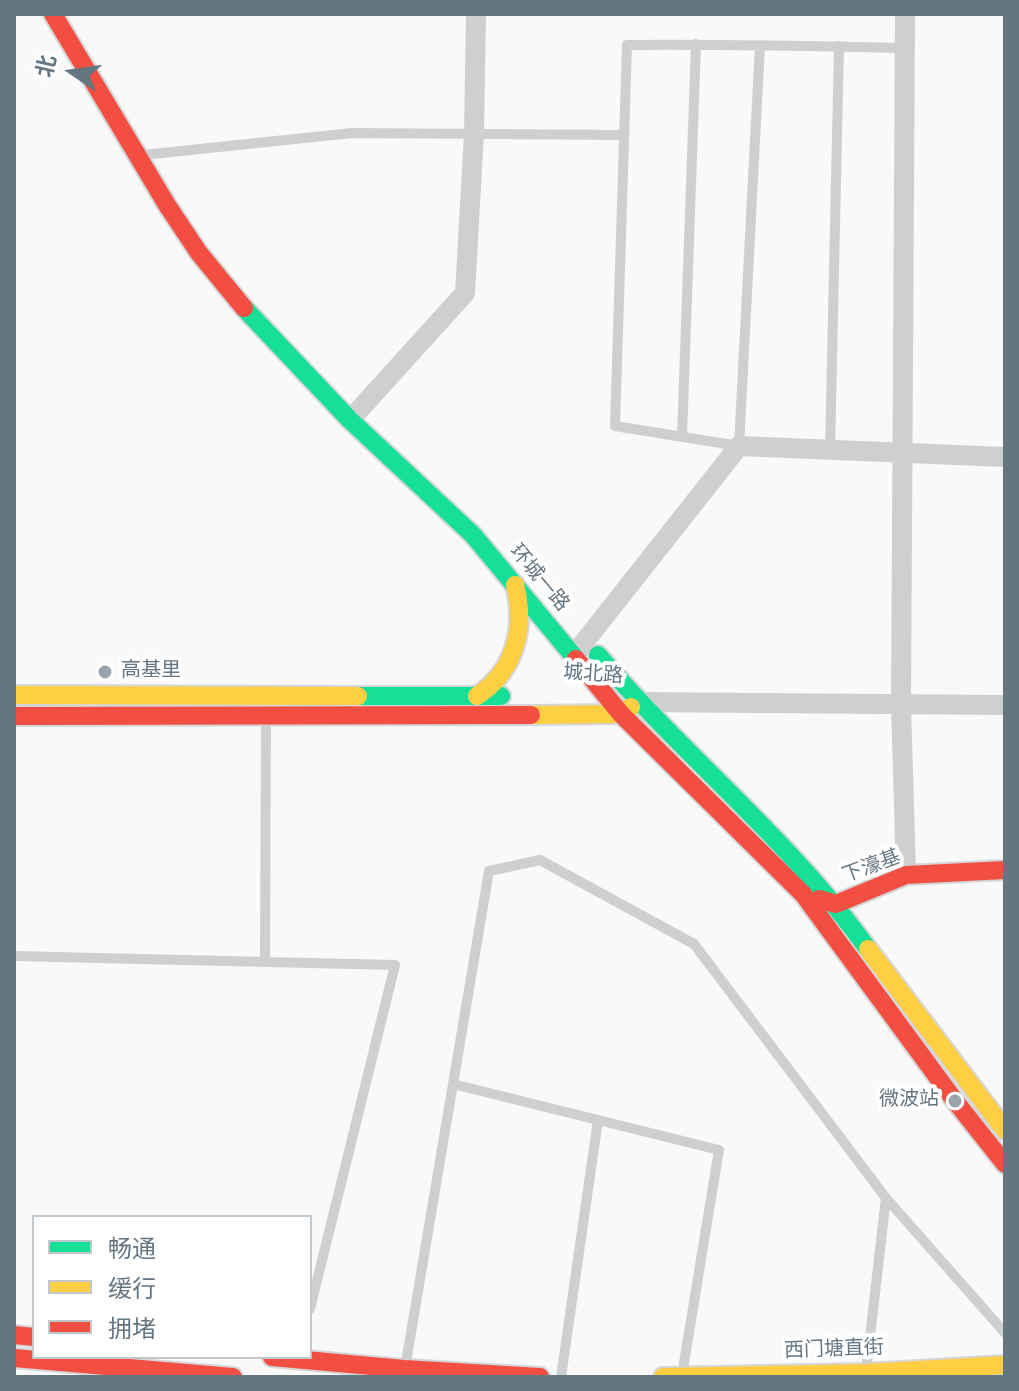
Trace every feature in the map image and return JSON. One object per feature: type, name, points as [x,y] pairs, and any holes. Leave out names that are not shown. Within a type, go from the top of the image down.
[{"type":"main road","name":"环城一路","points":[[53,14],[148,155],[247,291],[355,413],[473,535],[515,585],[579,642],[630,708],[803,894],[1005,1164]]},
{"type":"main road","name":"环城一路","points":[[73,14],[148,155]]},
{"type":"main road","name":"环城一路","points":[[355,413],[482,521],[557,607]]},
{"type":"main road","points":[[477,696],[490,689],[501,675],[518,639],[522,619],[521,602],[515,585]]},
{"type":"main road","name":"环城一路","points":[[579,642],[606,695],[630,708],[752,813],[836,904],[1005,1130]]},
{"type":"main road","points":[[14,695],[520,695]]},
{"type":"main road","name":"城北路","points":[[578,695],[606,695]]},
{"type":"main road","name":"城北路","points":[[14,716],[266,717],[630,708]]},
{"type":"main road","name":"下濠基","points":[[803,894],[836,904],[906,875],[1005,870]]},
{"type":"main road","points":[[14,1358],[233,1377]]},
{"type":"main road","points":[[308,1359],[404,1369],[540,1377]]},
{"type":"main road","name":"西门塘直街","points":[[663,1377],[866,1373],[1005,1365]]},
{"type":"street","points":[[355,413],[465,293],[474,134],[476,14]]},
{"type":"street","points":[[905,14],[901,704],[906,875]]},
{"type":"street","points":[[579,642],[739,446],[1005,457]]},
{"type":"street","points":[[630,708],[1005,705]]},
{"type":"lane","points":[[760,45],[739,446],[615,426],[627,45],[696,44],[839,46],[904,48]]},
{"type":"lane","points":[[682,437],[696,44]]},
{"type":"lane","points":[[830,450],[839,46]]},
{"type":"lane","points":[[148,155],[352,133],[624,135]]},
{"type":"lane","points":[[265,962],[266,717]]},
{"type":"lane","points":[[404,1369],[489,871],[540,860],[694,944],[886,1198],[1005,1333]]},
{"type":"lane","points":[[14,956],[395,965],[312,1301]]},
{"type":"lane","points":[[453,1084],[719,1150],[681,1377]]},
{"type":"lane","points":[[561,1377],[598,1120]]},
{"type":"lane","points":[[866,1373],[886,1198]]},
{"type":"traffic: fast","points":[[244,308],[350,420],[473,535],[576,659]]},
{"type":"traffic: fast","points":[[598,655],[805,871],[868,949]]},
{"type":"traffic: fast","points":[[358,696],[501,696]]},
{"type":"traffic: slow","points":[[477,696],[501,674],[514,647],[519,617],[515,585]]},
{"type":"traffic: slow","points":[[14,695],[358,696]]},
{"type":"traffic: slow","points":[[531,715],[621,714],[631,707]]},
{"type":"traffic: slow","points":[[868,949],[1005,1130]]},
{"type":"traffic: slow","points":[[663,1377],[866,1373],[1005,1365]]},
{"type":"traffic: jam","points":[[53,14],[167,205],[199,253],[244,308]]},
{"type":"traffic: jam","points":[[576,659],[621,714],[803,894],[1005,1164]]},
{"type":"traffic: jam","points":[[14,716],[531,715]]},
{"type":"traffic: jam","points":[[819,899],[836,904],[906,875],[1005,870]]},
{"type":"traffic: jam","points":[[14,1335],[32,1337]]},
{"type":"traffic: jam","points":[[14,1358],[233,1377]]},
{"type":"traffic: jam","points":[[294,1359],[540,1377]]},
{"type":"place","name":"高基里","points":[[105,672]]},
{"type":"place","name":"微波站","points":[[955,1101]]}]
